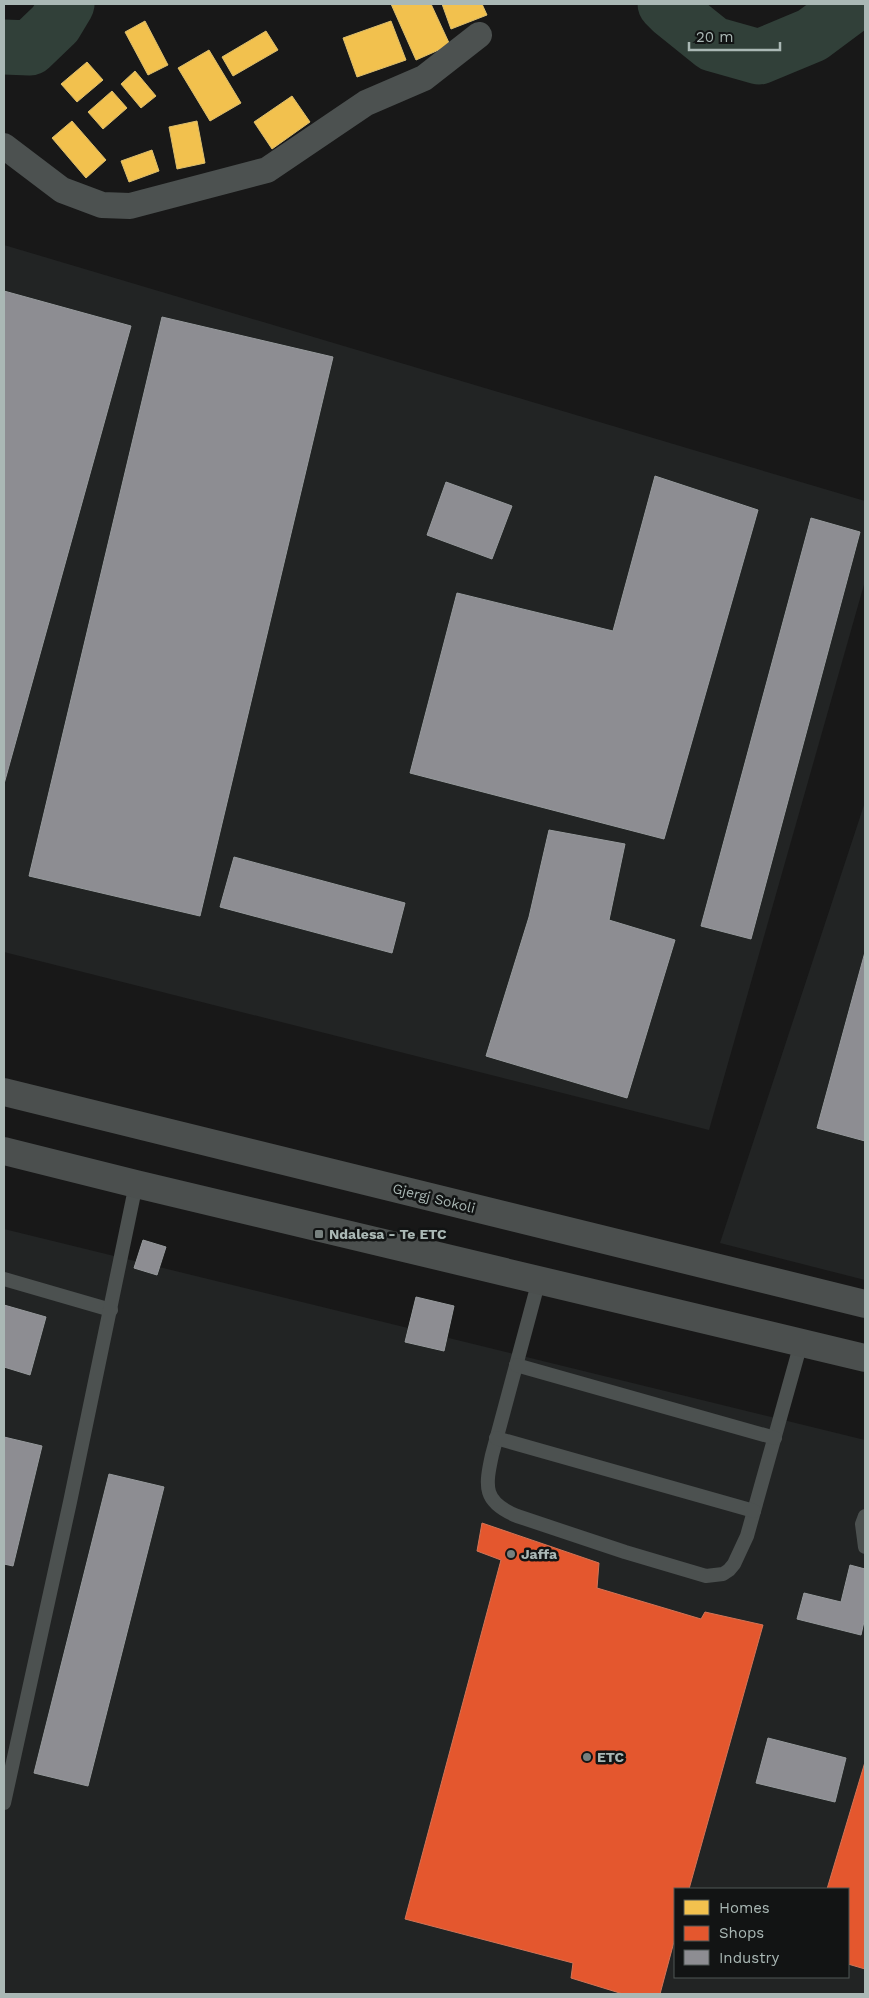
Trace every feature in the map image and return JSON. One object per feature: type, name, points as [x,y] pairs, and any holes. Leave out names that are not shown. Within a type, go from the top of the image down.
[{"type":"main road","name":"Gjergj Sokoli","points":[[4,1092],[865,1304]]},
{"type":"main road","points":[[4,1153],[865,1358]]},
{"type":"street","points":[[4,146],[62,190],[102,205],[130,206],[267,170],[366,104],[424,78],[479,35]]},
{"type":"lane","points":[[4,1803],[111,1310],[136,1184]]},
{"type":"lane","points":[[4,1279],[111,1310]]},
{"type":"lane","points":[[539,1280],[496,1438],[487,1479],[490,1496],[501,1509],[625,1552],[706,1576],[722,1574],[734,1564],[747,1536],[801,1343]]},
{"type":"lane","points":[[516,1365],[775,1438]]},
{"type":"lane","points":[[496,1438],[754,1511]]},
{"type":"lane","points":[[865,1516],[862,1524],[865,1547]]},
{"type":"shaded area","points":[[4,245],[865,501],[865,581],[709,1130],[4,952]]},
{"type":"shaded area","points":[[865,802],[865,1280],[720,1243]]},
{"type":"shaded area","points":[[4,1229],[865,1440],[865,1994],[4,1994]]},
{"type":"building: Homes","points":[[391,4],[431,4],[450,45],[416,60]]},
{"type":"building: Homes","points":[[442,4],[482,4],[487,15],[451,29]]},
{"type":"building: Homes","points":[[145,21],[168,65],[148,75],[125,32]]},
{"type":"building: Homes","points":[[391,21],[406,60],[357,77],[343,38]]},
{"type":"building: Homes","points":[[266,31],[278,50],[233,76],[222,57]]},
{"type":"building: Homes","points":[[209,50],[241,103],[210,121],[178,68]]},
{"type":"building: Homes","points":[[87,62],[103,80],[77,102],[61,84]]},
{"type":"building: Homes","points":[[135,71],[156,96],[141,108],[121,84]]},
{"type":"building: Homes","points":[[112,91],[127,108],[103,129],[88,112]]},
{"type":"building: Homes","points":[[292,96],[310,122],[272,149],[254,122]]},
{"type":"building: Homes","points":[[72,121],[106,160],[86,178],[52,138]]},
{"type":"building: Homes","points":[[197,121],[205,163],[177,169],[169,127]]},
{"type":"building: Homes","points":[[152,150],[159,171],[129,182],[121,161]]},
{"type":"building: Shops","name":"ETC","points":[[482,1523],[599,1563],[597,1588],[701,1619],[705,1612],[763,1625],[689,1888],[674,1888],[674,1942],[660,1994],[623,1994],[571,1978],[573,1963],[405,1919],[501,1560],[477,1551]]},
{"type":"building: Shops","points":[[865,1762],[865,1969],[849,1964],[849,1888],[827,1888]]},
{"type":"building: Industry","points":[[4,291],[131,326],[4,784]]},
{"type":"building: Industry","points":[[162,317],[333,357],[200,916],[29,876]]},
{"type":"building: Industry","points":[[655,476],[758,510],[664,839],[410,773],[457,593],[613,631]]},
{"type":"building: Industry","points":[[446,482],[512,506],[492,559],[427,535]]},
{"type":"building: Industry","points":[[811,518],[860,532],[751,939],[701,926]]},
{"type":"building: Industry","points":[[549,830],[625,844],[609,920],[675,940],[627,1098],[486,1056],[529,917]]},
{"type":"building: Industry","points":[[234,857],[405,903],[392,953],[220,907]]},
{"type":"building: Industry","points":[[865,952],[865,1141],[817,1128]]},
{"type":"building: Industry","points":[[143,1240],[166,1247],[157,1275],[134,1268]]},
{"type":"building: Industry","points":[[416,1297],[454,1306],[444,1351],[405,1342]]},
{"type":"building: Industry","points":[[4,1305],[46,1317],[30,1375],[4,1367]]},
{"type":"building: Industry","points":[[4,1437],[42,1446],[13,1566],[4,1564]]},
{"type":"building: Industry","points":[[109,1474],[164,1487],[88,1786],[34,1773]]},
{"type":"building: Industry","points":[[850,1565],[865,1569],[865,1617],[861,1635],[797,1619],[804,1593],[841,1602]]},
{"type":"building: Industry","points":[[768,1738],[846,1758],[835,1802],[756,1783]]},
{"type":"waterway","points":[[4,47],[30,48],[55,24],[67,4]]},
{"type":"waterway","points":[[665,4],[713,44],[759,57],[812,35],[854,4]]},
{"type":"place","name":"Ndalesa - Te ETC","points":[[319,1234]]},
{"type":"place","name":"Jaffa","points":[[511,1554]]},
{"type":"place","name":"ETC","points":[[587,1757]]}]
